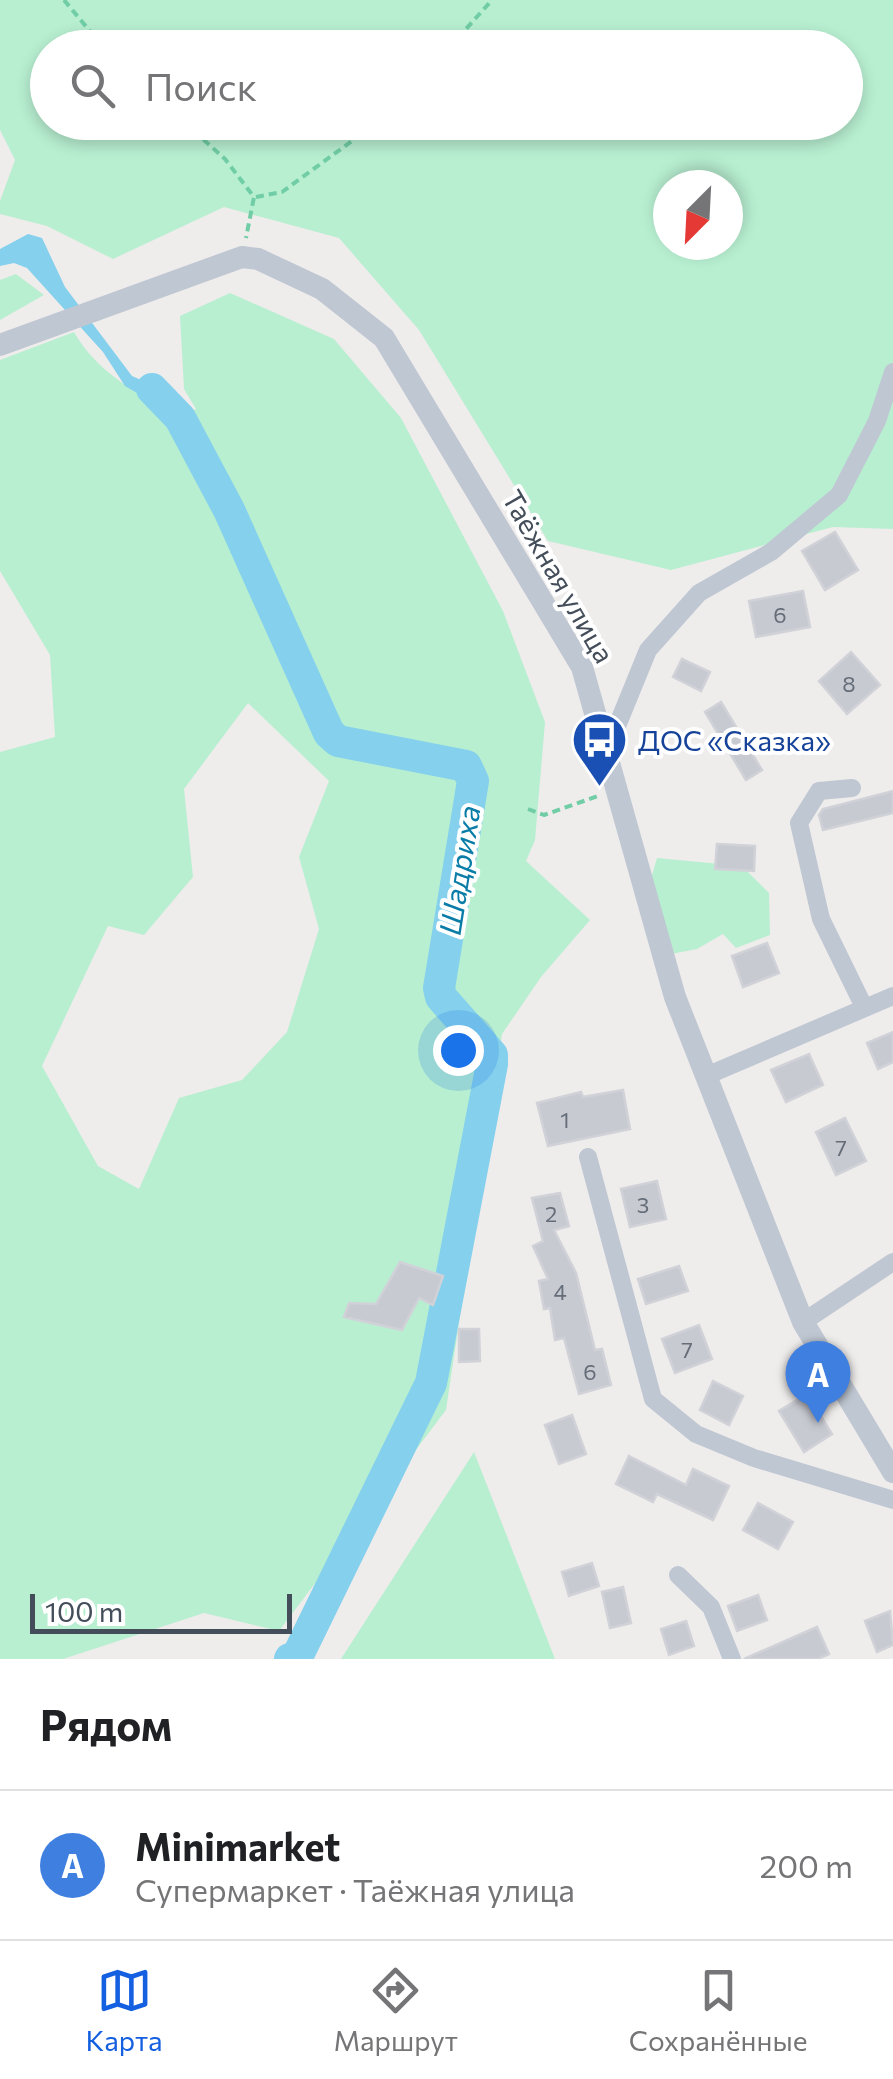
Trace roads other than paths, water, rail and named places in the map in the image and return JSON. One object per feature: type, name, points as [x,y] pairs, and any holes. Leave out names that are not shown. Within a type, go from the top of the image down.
[{"type":"street","name":"Таёжная улица","points":[[0,345],[242,257],[258,258],[322,289],[384,338],[582,667],[675,997],[803,1322],[893,1472]]},
{"type":"street","points":[[606,753],[648,650],[699,594],[771,552],[839,495],[877,421],[893,372]]},
{"type":"street","points":[[852,788],[819,791],[799,823],[821,920],[864,1007]]},
{"type":"street","points":[[706,1076],[893,996]]},
{"type":"street","points":[[588,1157],[652,1399],[710,1440],[754,1458],[893,1500]]},
{"type":"street","points":[[803,1322],[893,1262]]},
{"type":"street","points":[[678,1575],[711,1607],[732,1659]]},
{"type":"water","points":[[28,234],[42,238],[65,287],[132,376],[159,388],[180,418],[125,386],[103,352],[27,268],[14,263],[0,266],[0,249]]},
{"type":"waterway","name":"Шадриха","points":[[152,389],[180,418],[229,510],[329,733],[338,741],[466,766],[473,781],[439,988],[441,997],[492,1055],[492,1064],[431,1383],[297,1657],[290,1659]]},
{"type":"place","name":"ДОС «Сказка»","points":[[599,789]]},
{"type":"place","name":"Minimarket","points":[[818,1423]]}]
